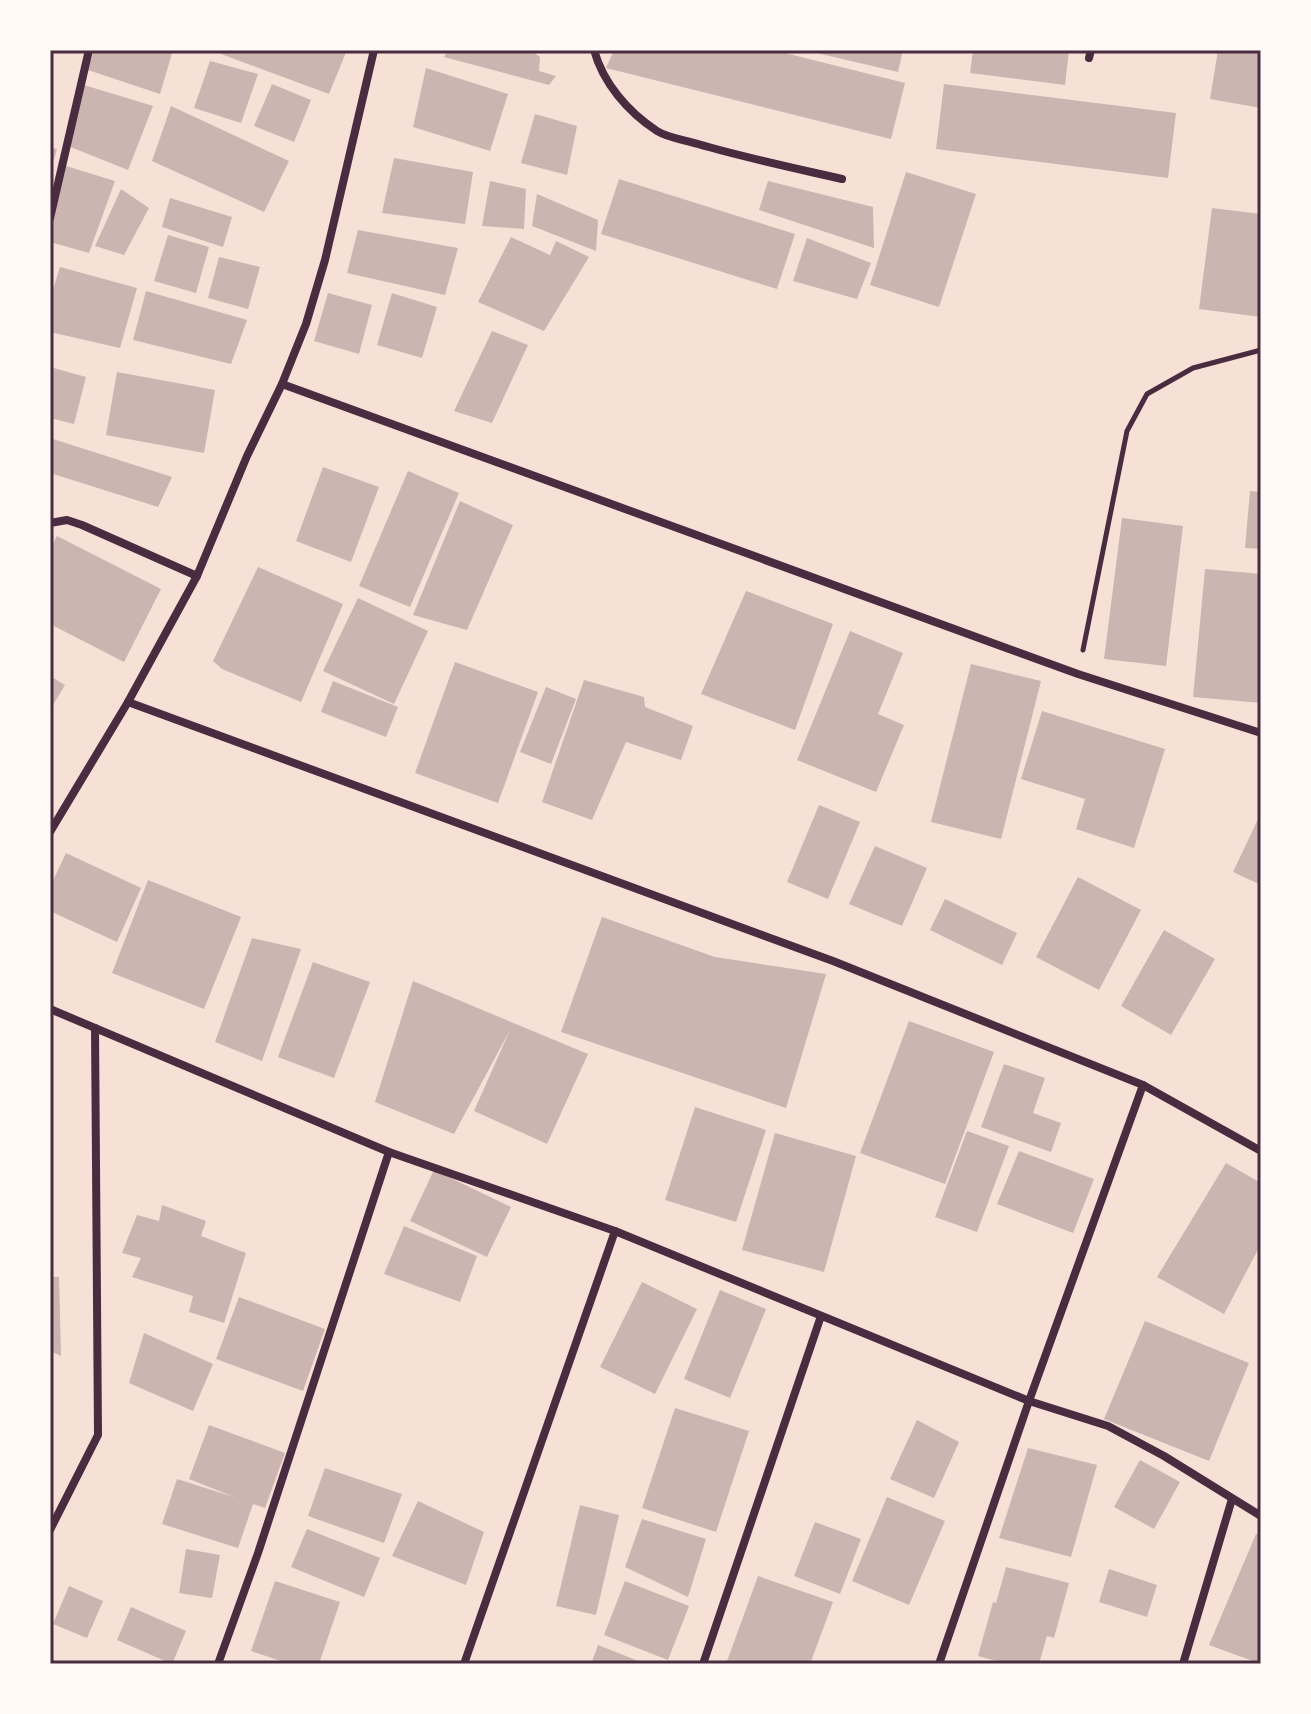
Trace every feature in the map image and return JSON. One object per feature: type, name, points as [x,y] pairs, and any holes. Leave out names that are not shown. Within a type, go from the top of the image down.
[{"type":"street","points":[[50,218],[89,50]]},
{"type":"street","points":[[50,832],[128,702],[197,576],[247,456],[282,384],[306,324],[325,260],[374,50]]},
{"type":"street","points":[[594,50],[597,62],[614,91],[637,116],[660,133],[738,156],[842,179]]},
{"type":"street","points":[[282,384],[1078,674],[1261,733]]},
{"type":"street","points":[[50,523],[67,520],[82,525],[197,576]]},
{"type":"street","points":[[128,702],[833,961],[1143,1085],[1261,1151]]},
{"type":"street","points":[[50,1009],[389,1152],[615,1231],[1029,1401],[1108,1426],[1164,1456],[1261,1516]]},
{"type":"street","points":[[50,1530],[98,1435],[95,1028]]},
{"type":"street","points":[[939,1664],[1029,1401],[1143,1085]]},
{"type":"street","points":[[218,1664],[258,1553],[389,1152]]},
{"type":"street","points":[[464,1664],[615,1231]]},
{"type":"street","points":[[703,1664],[821,1316]]},
{"type":"street","points":[[1183,1664],[1232,1499]]},
{"type":"path","points":[[1078,674],[1127,431],[1147,394],[1193,368],[1261,350]]},
{"type":"building","points":[[94,50],[173,50],[160,94],[88,70]]},
{"type":"building","points":[[210,50],[347,50],[329,94]]},
{"type":"building","points":[[448,50],[530,50],[540,57],[539,71],[556,76],[549,85],[444,57]]},
{"type":"building","points":[[614,50],[773,50],[905,83],[891,139],[606,68]]},
{"type":"building","points":[[804,50],[903,50],[898,72]]},
{"type":"building","points":[[973,50],[1069,50],[1065,85],[970,73]]},
{"type":"building","points":[[1218,50],[1261,50],[1261,108],[1210,99]]},
{"type":"building","points":[[210,61],[258,74],[241,123],[194,108]]},
{"type":"building","points":[[426,68],[508,94],[490,151],[413,127]]},
{"type":"building","points":[[272,84],[311,100],[294,142],[254,126]]},
{"type":"building","points":[[944,84],[1176,113],[1168,178],[936,149]]},
{"type":"building","points":[[84,85],[153,106],[128,170],[68,146]]},
{"type":"building","points":[[171,106],[289,161],[264,212],[152,161]]},
{"type":"building","points":[[535,114],[577,126],[567,175],[521,163]]},
{"type":"building","points":[[50,147],[57,149],[51,170],[50,170]]},
{"type":"building","points":[[394,158],[473,172],[465,224],[382,213]]},
{"type":"building","points":[[66,166],[115,181],[89,253],[50,242],[50,229]]},
{"type":"building","points":[[906,172],[976,194],[939,307],[870,285]]},
{"type":"building","points":[[619,179],[795,234],[777,289],[601,234]]},
{"type":"building","points":[[490,181],[526,189],[524,229],[482,226]]},
{"type":"building","points":[[768,181],[873,207],[874,248],[759,210]]},
{"type":"building","points":[[121,189],[149,208],[124,255],[95,246]]},
{"type":"building","points":[[537,194],[598,220],[596,251],[532,226]]},
{"type":"building","points":[[170,198],[232,217],[223,247],[162,227]]},
{"type":"building","points":[[1212,208],[1261,214],[1261,317],[1199,309]]},
{"type":"building","points":[[358,230],[458,248],[445,295],[347,273]]},
{"type":"building","points":[[168,235],[209,247],[196,293],[154,281]]},
{"type":"building","points":[[511,237],[550,255],[556,241],[589,257],[544,331],[478,302]]},
{"type":"building","points":[[807,238],[871,263],[857,299],[793,281]]},
{"type":"building","points":[[219,257],[260,267],[248,309],[208,298]]},
{"type":"building","points":[[60,267],[137,288],[120,348],[50,332],[50,299]]},
{"type":"building","points":[[146,291],[247,320],[231,364],[133,340]]},
{"type":"building","points":[[328,293],[372,305],[359,354],[314,341]]},
{"type":"building","points":[[392,293],[437,307],[422,358],[377,345]]},
{"type":"building","points":[[492,331],[528,345],[492,423],[454,411]]},
{"type":"building","points":[[50,367],[86,377],[74,424],[50,418]]},
{"type":"building","points":[[117,372],[215,390],[204,453],[106,435]]},
{"type":"building","points":[[50,438],[172,477],[158,507],[50,473]]},
{"type":"building","points":[[323,467],[379,487],[351,562],[296,541]]},
{"type":"building","points":[[408,471],[459,493],[410,607],[359,586]]},
{"type":"building","points":[[1250,491],[1261,492],[1261,549],[1245,548]]},
{"type":"building","points":[[460,501],[513,525],[467,630],[413,615]]},
{"type":"building","points":[[1122,518],[1183,526],[1166,666],[1104,659]]},
{"type":"building","points":[[57,536],[161,589],[124,662],[50,624],[50,549]]},
{"type":"building","points":[[258,567],[343,604],[301,702],[222,669],[213,661]]},
{"type":"building","points":[[1205,569],[1261,574],[1261,703],[1193,697]]},
{"type":"building","points":[[746,591],[833,624],[795,730],[701,694]]},
{"type":"building","points":[[358,598],[428,631],[394,704],[323,671]]},
{"type":"building","points":[[850,631],[903,653],[878,714],[904,725],[876,792],[797,760]]},
{"type":"building","points":[[455,662],[538,692],[498,803],[415,773]]},
{"type":"building","points":[[971,664],[1041,681],[1001,839],[931,822]]},
{"type":"building","points":[[50,676],[65,685],[50,710]]},
{"type":"building","points":[[584,680],[644,697],[645,707],[693,726],[681,760],[626,742],[592,820],[542,802]]},
{"type":"building","points":[[333,681],[398,707],[386,737],[321,712]]},
{"type":"building","points":[[546,687],[576,699],[551,764],[520,752]]},
{"type":"building","points":[[1042,711],[1165,749],[1134,848],[1076,829],[1085,799],[1021,779]]},
{"type":"building","points":[[819,805],[860,822],[828,899],[787,882]]},
{"type":"building","points":[[1261,818],[1261,885],[1233,872]]},
{"type":"building","points":[[875,846],[927,868],[902,926],[849,904]]},
{"type":"building","points":[[66,853],[141,888],[117,942],[50,911],[50,887]]},
{"type":"building","points":[[1078,877],[1141,910],[1099,990],[1036,957]]},
{"type":"building","points":[[148,880],[241,917],[204,1009],[112,973]]},
{"type":"building","points":[[945,899],[1017,933],[1002,965],[930,930]]},
{"type":"building","points":[[602,917],[715,957],[826,974],[786,1108],[561,1032]]},
{"type":"building","points":[[1164,930],[1215,959],[1171,1035],[1121,1006]]},
{"type":"building","points":[[252,938],[301,949],[262,1061],[215,1042]]},
{"type":"building","points":[[313,962],[370,982],[334,1078],[278,1057]]},
{"type":"building","points":[[413,981],[588,1054],[547,1144],[474,1111],[510,1030],[454,1134],[375,1102]]},
{"type":"building","points":[[909,1021],[994,1052],[945,1184],[860,1153]]},
{"type":"building","points":[[1004,1064],[1045,1078],[1033,1113],[1061,1123],[1051,1152],[981,1127]]},
{"type":"building","points":[[695,1107],[766,1130],[736,1222],[665,1200]]},
{"type":"building","points":[[967,1131],[1009,1146],[977,1232],[935,1217]]},
{"type":"building","points":[[775,1133],[856,1156],[824,1272],[742,1250]]},
{"type":"building","points":[[1019,1151],[1094,1179],[1073,1233],[997,1204]]},
{"type":"building","points":[[1226,1163],[1261,1183],[1261,1244],[1224,1314],[1157,1277]]},
{"type":"building","points":[[434,1170],[511,1207],[487,1257],[410,1221]]},
{"type":"building","points":[[162,1205],[206,1221],[201,1236],[246,1253],[224,1323],[189,1312],[193,1296],[132,1277],[141,1258],[122,1253],[137,1215],[159,1221]]},
{"type":"building","points":[[404,1226],[477,1256],[460,1302],[384,1274]]},
{"type":"building","points":[[50,1277],[59,1277],[61,1356],[50,1351]]},
{"type":"building","points":[[642,1282],[697,1309],[655,1394],[600,1367]]},
{"type":"building","points":[[720,1290],[766,1309],[730,1398],[684,1379]]},
{"type":"building","points":[[239,1297],[325,1329],[303,1391],[216,1359]]},
{"type":"building","points":[[1145,1321],[1249,1363],[1209,1461],[1104,1419]]},
{"type":"building","points":[[144,1333],[213,1364],[193,1411],[129,1383]]},
{"type":"building","points":[[675,1408],[749,1431],[716,1532],[642,1508]]},
{"type":"building","points":[[917,1420],[959,1442],[934,1498],[890,1479]]},
{"type":"building","points":[[209,1425],[285,1453],[265,1508],[253,1504],[238,1548],[162,1524],[177,1479],[234,1497],[189,1479]]},
{"type":"building","points":[[1028,1448],[1097,1465],[1071,1557],[999,1538]]},
{"type":"building","points":[[1140,1460],[1180,1482],[1154,1529],[1114,1507]]},
{"type":"building","points":[[325,1468],[402,1494],[384,1543],[308,1516]]},
{"type":"building","points":[[887,1497],[945,1521],[909,1605],[852,1581]]},
{"type":"building","points":[[418,1501],[484,1532],[466,1585],[392,1556]]},
{"type":"building","points":[[580,1505],[619,1515],[596,1615],[556,1606]]},
{"type":"building","points":[[642,1519],[706,1539],[688,1597],[625,1567]]},
{"type":"building","points":[[815,1522],[861,1539],[840,1594],[794,1576]]},
{"type":"building","points":[[307,1529],[380,1558],[364,1597],[291,1567]]},
{"type":"building","points":[[1256,1534],[1261,1535],[1261,1664],[1209,1645]]},
{"type":"building","points":[[186,1549],[220,1555],[212,1598],[179,1593]]},
{"type":"building","points":[[1006,1567],[1069,1583],[1054,1638],[1047,1636],[1039,1664],[1007,1664],[978,1656]]},
{"type":"building","points":[[1109,1569],[1157,1585],[1147,1617],[1099,1602]]},
{"type":"building","points":[[758,1576],[833,1602],[810,1664],[726,1664]]},
{"type":"building","points":[[275,1581],[340,1602],[319,1664],[290,1664],[251,1651]]},
{"type":"building","points":[[625,1581],[689,1606],[668,1660],[604,1635]]},
{"type":"building","points":[[69,1586],[103,1601],[87,1638],[53,1624]]},
{"type":"building","points":[[131,1607],[186,1631],[172,1664],[117,1640]]},
{"type":"building","points":[[598,1645],[646,1664],[591,1664]]}]
